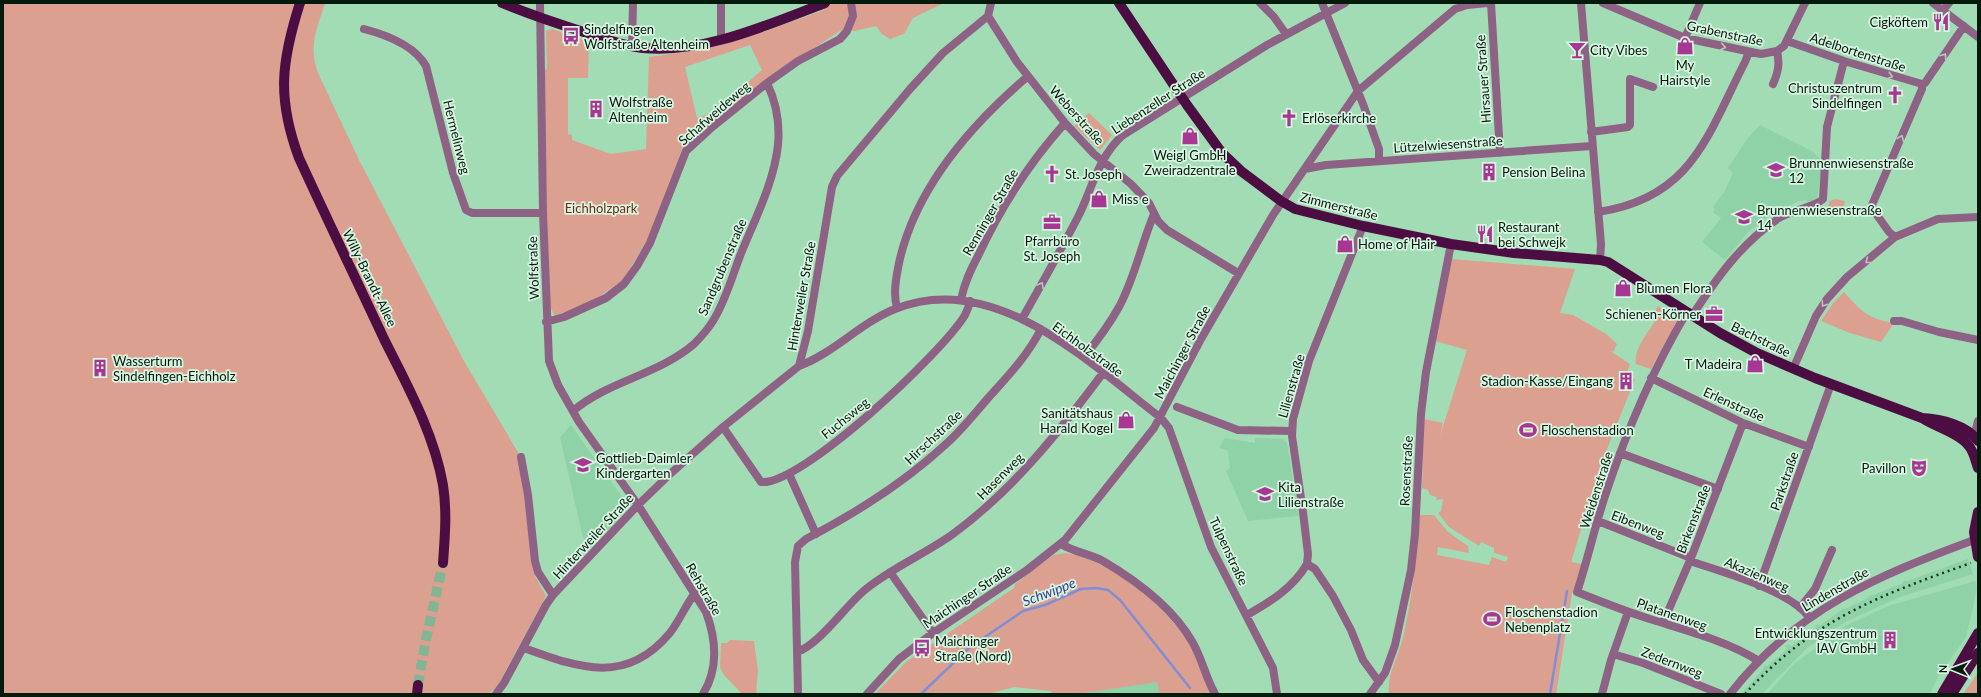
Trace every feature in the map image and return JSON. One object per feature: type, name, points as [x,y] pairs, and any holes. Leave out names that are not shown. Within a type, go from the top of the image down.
[{"type":"main road","name":"Willy-Brandt-Allee","points":[[300,3],[284,64],[284,93],[287,122],[299,158],[430,437],[438,462],[446,506],[443,563]]},
{"type":"main road","points":[[502,3],[540,17],[632,46],[644,48],[679,48],[698,46],[721,40],[822,3]]},
{"type":"main road","name":"Zimmerstraße","points":[[1119,3],[1210,139],[1241,171],[1281,202],[1295,209],[1363,226],[1451,244],[1514,254],[1600,260]]},
{"type":"main road","name":"Bachstraße","points":[[1600,260],[1616,266],[1690,314],[1755,352],[1793,369],[1922,418],[1935,418],[1969,431],[1973,440]]},
{"type":"main road","points":[[1973,440],[1978,468]]},
{"type":"main road","points":[[1978,512],[1975,522],[1974,540],[1978,557]]},
{"type":"main road","points":[[1942,694],[1978,633]]},
{"type":"main road","points":[[1952,694],[1978,653]]},
{"type":"street","name":"Wolfstraße","points":[[540,3],[543,213],[548,361],[558,385],[573,411],[638,505]]},
{"type":"street","points":[[632,46],[633,3]]},
{"type":"street","points":[[721,3],[721,40]]},
{"type":"street","name":"Schafweideweg","points":[[546,322],[564,317],[606,298],[624,284],[637,266],[650,243],[686,151],[710,128],[767,83],[798,61],[840,39],[847,31],[853,16],[851,3]]},
{"type":"street","points":[[988,16],[991,3]]},
{"type":"street","points":[[1260,3],[1274,17],[1286,34]]},
{"type":"street","points":[[1322,3],[1358,91],[1379,149],[1379,161]]},
{"type":"street","name":"Liebenzeller Straße","points":[[1022,319],[1073,226],[1103,160],[1114,143],[1123,135],[1286,34],[1345,3]]},
{"type":"street","name":"Maichinger Straße","points":[[867,694],[899,659],[933,633],[1027,570],[1061,544],[1105,492],[1161,418],[1201,339],[1238,273],[1281,202],[1306,169],[1358,91],[1461,6],[1489,3]]},
{"type":"street","name":"Hirsauer Straße","points":[[1489,3],[1500,153]]},
{"type":"street","points":[[1581,3],[1601,244],[1600,260]]},
{"type":"street","name":"Grabenstraße","points":[[1603,3],[1684,38],[1749,52],[1768,54],[1777,51],[1784,46],[1805,3]]},
{"type":"street","points":[[1684,38],[1700,3]]},
{"type":"street","points":[[1933,3],[1978,37]]},
{"type":"street","points":[[1943,10],[1949,3]]},
{"type":"street","name":"Weberstraße","points":[[988,16],[1027,77],[1064,123],[1094,154],[1132,184],[1149,203],[1154,214],[1167,230],[1238,273]]},
{"type":"street","name":"Hinterweiler Straße","points":[[496,694],[524,648],[546,605],[553,595],[638,505],[670,474],[724,427],[799,366],[808,331],[832,188],[837,176],[881,122],[943,53],[988,16]]},
{"type":"street","points":[[1895,237],[1889,232],[1872,205],[1922,89],[1922,84],[1926,83],[1964,26]]},
{"type":"street","name":"Hermelinweg","points":[[364,30],[407,46],[420,56],[426,66],[453,173],[466,210],[472,213],[543,213]]},
{"type":"street","name":"Adelbortenstraße","points":[[1787,41],[1844,61],[1922,84]]},
{"type":"street","name":"Grabenstraße","points":[[1773,84],[1778,71],[1779,59],[1777,51]]},
{"type":"street","points":[[1598,212],[1636,203],[1649,197],[1681,174],[1699,152],[1714,125],[1749,52]]},
{"type":"street","name":"Weidenstraße","points":[[1577,592],[1598,521],[1634,416],[1651,378],[1690,314],[1737,254],[1755,236],[1785,214],[1821,202],[1824,194],[1827,127],[1844,61]]},
{"type":"street","points":[[897,308],[895,292],[902,251],[908,231],[918,208],[936,178],[972,131],[1003,97],[1027,77]]},
{"type":"street","points":[[1591,132],[1628,127],[1630,125],[1630,79],[1653,87]]},
{"type":"street","name":"Sandgrubenstraße","points":[[573,411],[583,403],[609,389],[667,363],[693,344],[714,320],[768,187],[775,161],[779,140],[777,116],[771,92],[767,83]]},
{"type":"street","name":"Renninger Straße","points":[[961,300],[966,281],[988,235],[1014,190],[1064,123]]},
{"type":"street","name":"Lützelwiesenstraße","points":[[1306,169],[1326,165],[1592,146]]},
{"type":"street","points":[[1084,357],[1102,334],[1120,306],[1154,214]]},
{"type":"street","points":[[1793,369],[1810,328],[1827,299],[1847,277],[1895,237],[1938,219],[1978,216]]},
{"type":"street","name":"Lilienstraße","points":[[1307,564],[1308,554],[1303,512],[1291,431],[1295,406],[1309,361],[1363,226]]},
{"type":"street","name":"Rosenstraße","points":[[1370,694],[1387,668],[1398,634],[1411,570],[1415,534],[1421,414],[1426,372],[1451,244]]},
{"type":"street","name":"Eichholzstraße","points":[[799,366],[814,361],[873,320],[897,308],[926,300],[970,301],[996,308],[1022,319],[1041,330],[1084,357],[1161,418]]},
{"type":"street","name":"Fuchsweg","points":[[724,427],[761,482],[771,481],[789,474],[854,427],[904,384],[944,343],[965,315],[970,301]]},
{"type":"street","points":[[1894,321],[1902,321],[1939,332],[1978,340]]},
{"type":"street","name":"Hirschstraße","points":[[798,694],[795,554],[801,543],[864,506],[904,479],[948,443],[1008,377],[1041,330]]},
{"type":"street","name":"Hasenweg","points":[[797,652],[810,646],[854,599],[890,572],[952,534],[993,502],[1039,453],[1103,373]]},
{"type":"street","name":"Erlenstraße","points":[[1651,378],[1743,423],[1809,447]]},
{"type":"street","name":"Parkstraße","points":[[1759,586],[1831,384]]},
{"type":"street","points":[[1177,407],[1238,430],[1291,431]]},
{"type":"street","name":"Tulpenstraße","points":[[1161,418],[1172,435],[1211,547],[1273,668],[1277,694]]},
{"type":"street","points":[[1973,440],[1978,421]]},
{"type":"street","name":"Birkenstraße","points":[[1663,623],[1691,559],[1743,423]]},
{"type":"street","points":[[1620,454],[1718,489]]},
{"type":"street","name":"Hinterweiler Straße","points":[[521,457],[528,495],[536,561],[543,581],[553,595]]},
{"type":"street","points":[[789,474],[816,534]]},
{"type":"street","name":"Rehstraße","points":[[638,505],[695,593],[706,612],[713,631],[715,647],[711,675],[704,694]]},
{"type":"street","name":"Eibenweg","points":[[1598,521],[1691,559]]},
{"type":"street","name":"Lindenstraße","points":[[1730,694],[1779,641],[1809,617],[1848,593],[1880,577],[1974,540]]},
{"type":"street","points":[[1061,544],[1102,561],[1137,584],[1160,603],[1179,623],[1192,642],[1215,694]]},
{"type":"street","points":[[1800,608],[1815,589],[1832,550]]},
{"type":"street","name":"Akazienweg","points":[[1691,559],[1782,596],[1800,608],[1809,617]]},
{"type":"street","points":[[1247,616],[1267,604],[1287,589],[1303,571],[1307,564],[1315,569],[1333,596],[1351,630],[1363,660],[1379,682]]},
{"type":"street","points":[[890,572],[933,633]]},
{"type":"street","name":"Platanenweg","points":[[1577,592],[1628,612],[1704,637],[1749,655],[1759,661]]},
{"type":"street","points":[[524,648],[581,667],[605,668],[621,665],[640,657],[670,634],[695,593]]},
{"type":"street","points":[[1602,694],[1613,654],[1628,612]]},
{"type":"street","name":"Zedernweg","points":[[1613,654],[1664,671],[1721,694]]},
{"type":"shaded area","name":"Brunnenwiesenstraße 12","points":[[1760,125],[1812,151],[1822,161],[1817,199],[1811,202],[1805,200],[1799,201],[1770,215],[1748,232],[1725,260],[1702,242],[1721,218],[1713,212],[1715,209],[1713,207],[1724,192],[1733,173],[1728,168],[1747,139]]},
{"type":"shaded area","name":"Gottlieb-Daimler Kindergarten","points":[[571,425],[627,504],[627,510],[599,541],[583,538],[560,437]]},
{"type":"shaded area","name":"Kita Lilienstraße","points":[[1225,438],[1255,443],[1255,438],[1283,439],[1287,443],[1299,516],[1248,521],[1226,471],[1230,468],[1228,451],[1219,448]]},
{"type":"shaded area","points":[[1968,559],[1973,574],[1900,597],[1847,621],[1808,647],[1762,694],[1741,694],[1765,665],[1767,666],[1787,649],[1785,646],[1788,644],[1791,646],[1816,627],[1815,626],[1818,624],[1819,626],[1844,608],[1845,609],[1868,598],[1870,595],[1871,596],[1903,583],[1903,581],[1907,581]]},
{"type":"shaded area","points":[[1975,581],[1977,587],[1966,637],[1938,677],[1930,694],[1767,694],[1794,664],[1845,626],[1888,606]]},
{"type":"shaded area","points":[[1157,682],[1159,694],[1077,694],[1077,693]]},
{"type":"green space","points":[[3,3],[325,3],[314,46],[315,63],[318,73],[359,160],[464,361],[519,454],[535,576],[546,596],[497,687],[488,694],[3,694]]},
{"type":"green space","name":"Eichholzpark","points":[[822,3],[944,3],[913,18],[904,34],[890,39],[882,34],[876,26],[855,31],[843,29],[767,79],[682,149],[649,237],[623,280],[593,301],[555,316],[549,305],[544,72],[547,68],[546,31],[552,29],[589,42],[588,78],[568,78],[568,134],[572,135],[572,140],[611,154],[646,149],[649,57],[700,50],[766,31],[824,10]],"holes":[[[750,45],[762,70],[714,112],[697,118],[685,67]]]},
{"type":"green space","points":[[1089,113],[1112,135],[1100,150],[1074,126]]},
{"type":"green space","points":[[1835,199],[1845,201],[1842,215],[1826,212],[1830,201]]},
{"type":"green space","points":[[1452,259],[1575,269],[1560,313],[1573,315],[1606,334],[1617,344],[1613,352],[1610,351],[1630,364],[1626,376],[1635,379],[1601,464],[1572,559],[1572,562],[1582,564],[1572,593],[1556,694],[1389,694],[1391,673],[1403,638],[1412,592],[1420,515],[1434,515],[1448,532],[1468,546],[1469,553],[1438,547],[1437,555],[1489,565],[1492,557],[1506,562],[1508,557],[1494,553],[1494,548],[1481,542],[1479,546],[1449,527],[1438,513],[1441,511],[1443,499],[1436,500],[1437,497],[1430,495],[1428,490],[1422,488],[1424,419],[1443,423],[1440,436],[1467,350],[1435,341]]},
{"type":"green space","points":[[1844,292],[1860,309],[1866,313],[1878,319],[1894,323],[1881,342],[1850,333],[1821,321],[1834,302]]},
{"type":"green space","points":[[1658,306],[1677,321],[1651,369],[1636,364],[1636,358],[1639,346],[1657,318],[1653,314]]},
{"type":"green space","points":[[1066,553],[1083,557],[1101,565],[1119,575],[1151,600],[1179,629],[1194,650],[1212,694],[1159,694],[1157,682],[1077,694],[1052,694],[1051,691],[1014,687],[988,694],[875,694],[906,662],[1014,588],[1015,584],[1049,558],[1054,555]]},
{"type":"green space","points":[[730,640],[754,641],[758,670],[756,694],[742,694],[724,675],[720,668],[721,643],[727,643]]},
{"type":"green space","points":[[1978,673],[1978,694],[1963,694]]},
{"type":"waterway","name":"Schwippe","points":[[921,694],[970,647],[1023,611],[1045,605],[1081,589],[1096,588],[1108,590],[1120,600],[1190,688]]},
{"type":"waterway","name":"Schwippe","points":[[1550,694],[1567,591]]},
{"type":"tunnel","points":[[418,685],[425,644],[443,563]]},
{"type":"railway","points":[[1745,694],[1770,668],[1822,628],[1877,599],[1971,563]]},
{"type":"place","name":"Cigköftem","points":[[1941,22]]},
{"type":"place","name":"Sindelfingen Wolfstraße Altenheim","points":[[571,36]]},
{"type":"place","name":"My Hairstyle","points":[[1685,46]]},
{"type":"place","name":"City Vibes","points":[[1577,50]]},
{"type":"place","name":"Christuszentrum Sindelfingen","points":[[1895,95]]},
{"type":"place","name":"Wolfstraße Altenheim","points":[[596,109]]},
{"type":"place","name":"Erlöserkirche","points":[[1289,118]]},
{"type":"place","name":"Weigl GmbH Zweiradzentrale","points":[[1190,136]]},
{"type":"place","name":"Brunnenwiesenstraße 12","points":[[1776,170]]},
{"type":"place","name":"Pension Belina","points":[[1489,172]]},
{"type":"place","name":"St. Joseph","points":[[1052,174]]},
{"type":"place","name":"Miss e","points":[[1099,199]]},
{"type":"place","name":"Brunnenwiesenstraße 14","points":[[1744,217]]},
{"type":"place","name":"Pfarrbüro St. Joseph","points":[[1052,222]]},
{"type":"place","name":"Restaurant bei Schwejk","points":[[1485,234]]},
{"type":"place","name":"Home of Hair","points":[[1345,244]]},
{"type":"place","name":"Blumen Flora","points":[[1623,288]]},
{"type":"place","name":"Schienen-Körner","points":[[1714,314]]},
{"type":"place","name":"T Madeira","points":[[1755,364]]},
{"type":"place","name":"Wasserturm Sindelfingen-Eichholz","points":[[100,368]]},
{"type":"place","name":"Stadion-Kasse/Eingang","points":[[1626,381]]},
{"type":"place","name":"Sanitätshaus Harald Kogel","points":[[1126,420]]},
{"type":"place","name":"Floschenstadion","points":[[1528,430]]},
{"type":"place","name":"Gottlieb-Daimler Kindergarten","points":[[583,465]]},
{"type":"place","name":"Pavillon","points":[[1919,468]]},
{"type":"place","name":"Kita Lilienstraße","points":[[1265,494]]},
{"type":"place","name":"Floschenstadion Nebenplatz","points":[[1492,619]]},
{"type":"place","name":"Entwicklungszentrum IAV GmbH","points":[[1890,640]]},
{"type":"place","name":"Maichinger Straße (Nord)","points":[[922,648]]}]
